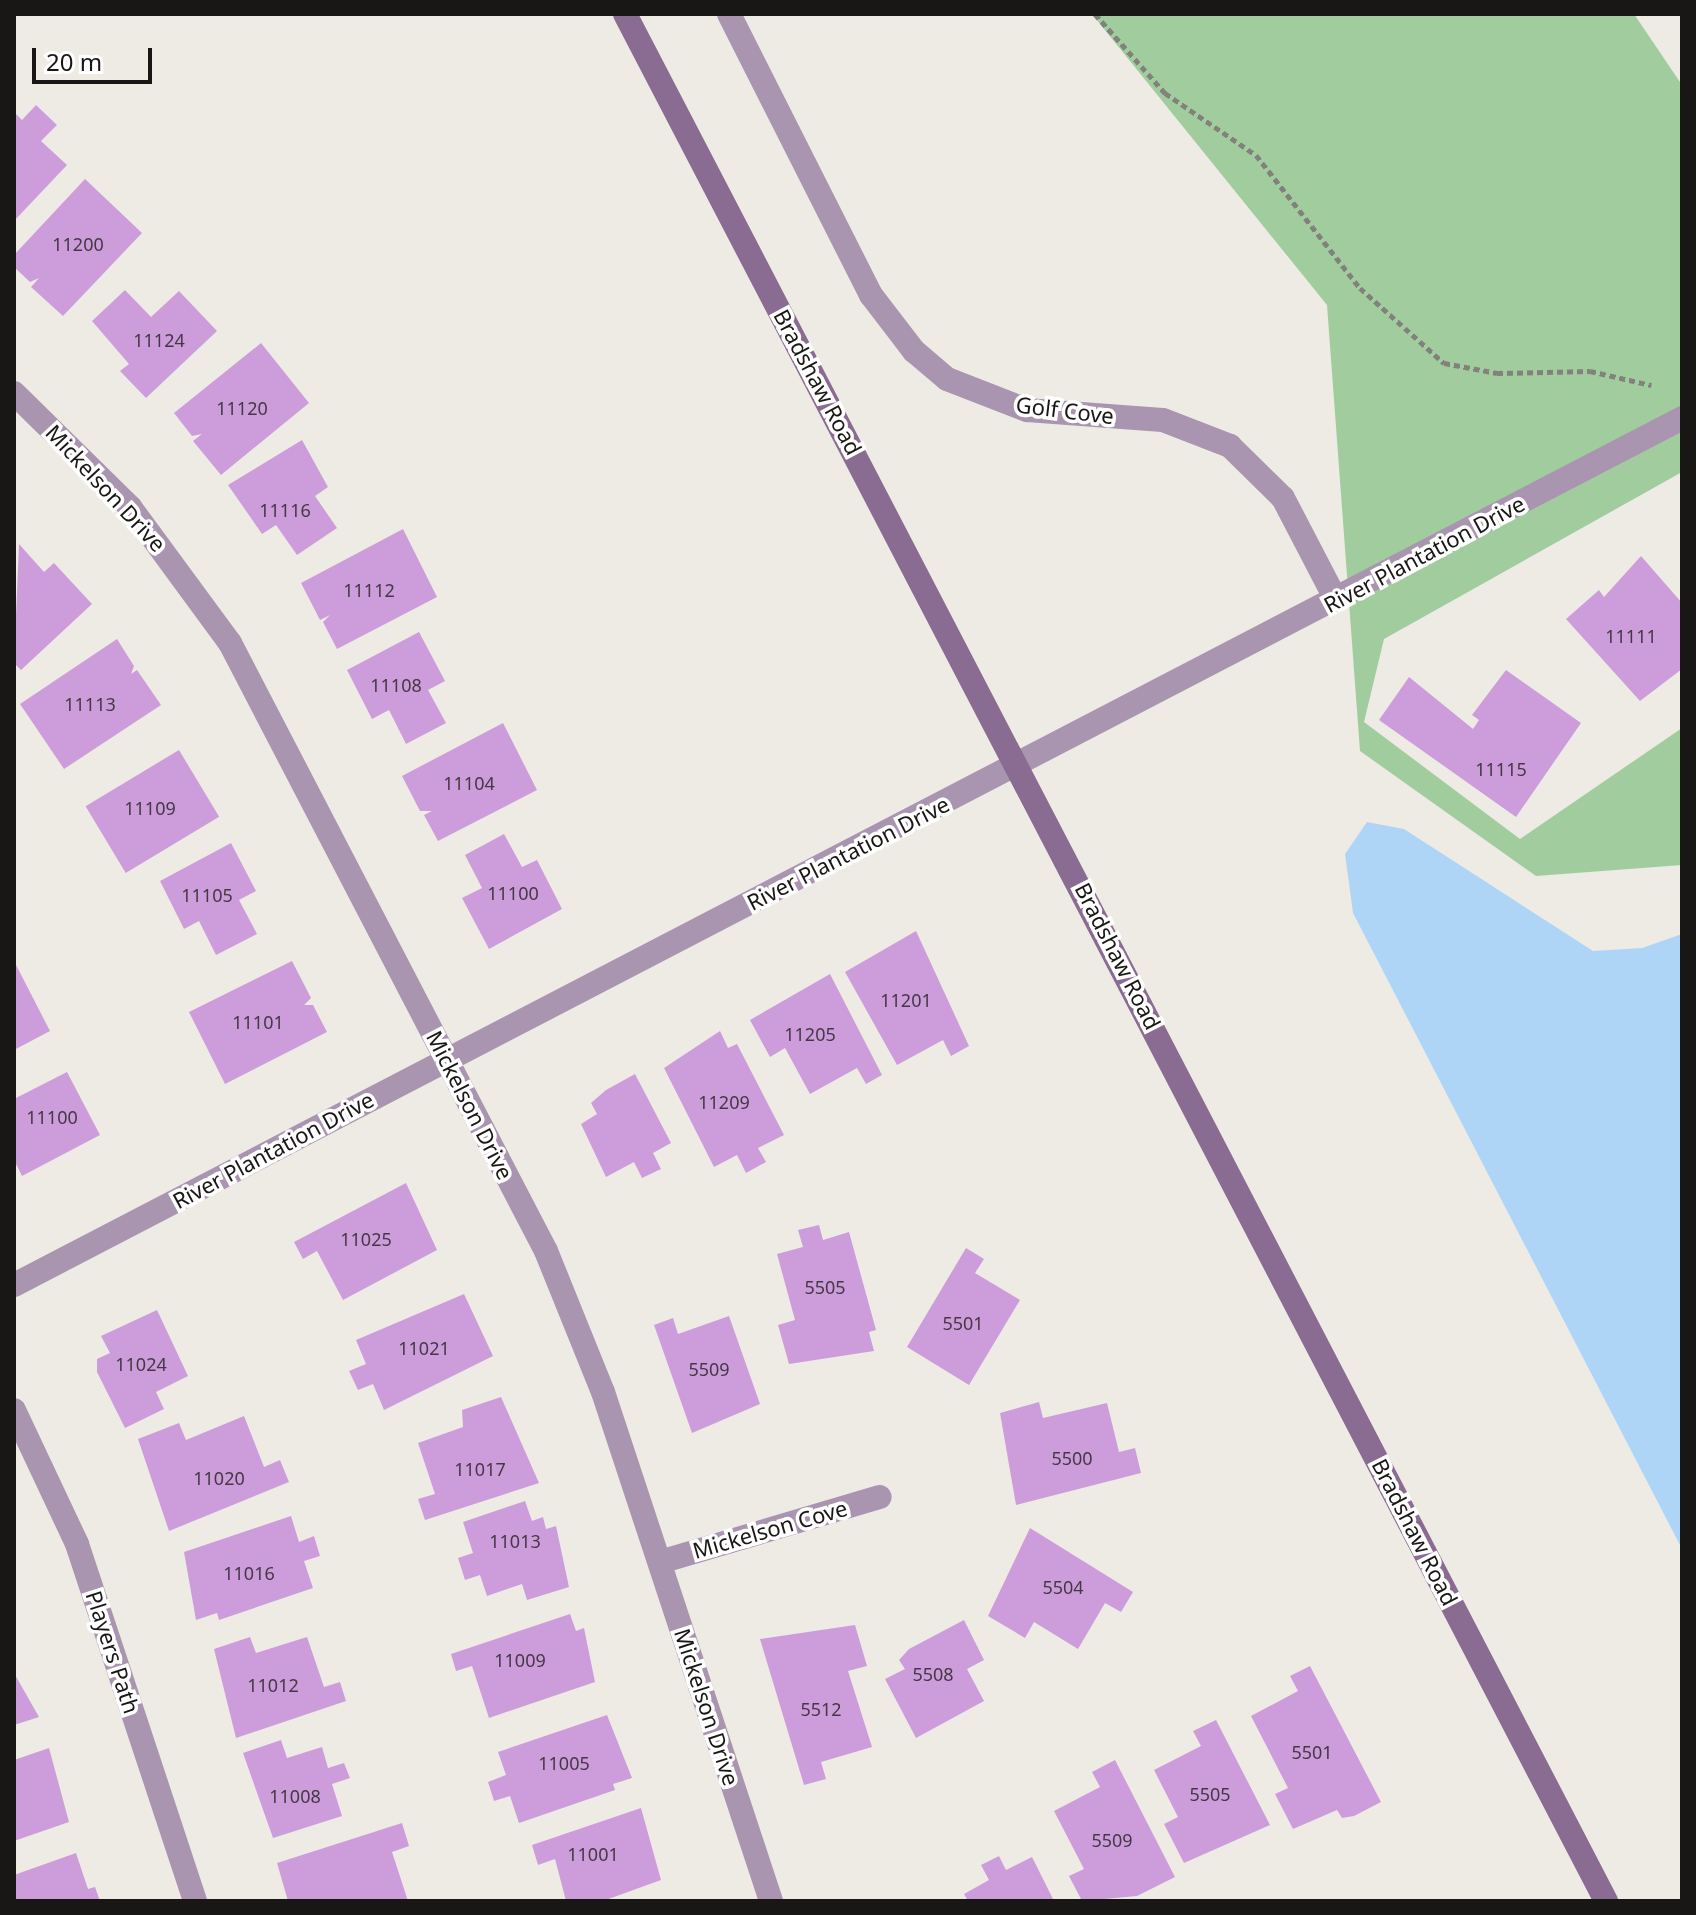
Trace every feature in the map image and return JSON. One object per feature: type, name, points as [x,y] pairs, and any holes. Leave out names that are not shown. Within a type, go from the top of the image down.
[{"type":"street","name":"Bradshaw Road","points":[[625,14],[1019,765],[1606,1901]]},
{"type":"street","name":"Golf Cove","points":[[729,14],[871,295],[914,351],[947,379],[1012,406],[1163,420],[1230,446],[1283,498],[1336,600]]},
{"type":"street","name":"Mickelson Drive","points":[[14,393],[130,507],[230,643],[573,1309],[771,1901]]},
{"type":"street","name":"River Plantation Drive","points":[[14,1285],[1682,418]]},
{"type":"street","name":"Players Path","points":[[14,1410],[77,1544],[195,1901]]},
{"type":"street","name":"Mickelson Cove","points":[[660,1562],[880,1497]]},
{"type":"path","points":[[1095,14],[1165,93],[1256,155],[1360,288],[1444,363],[1497,373],[1590,371],[1651,385]]},
{"type":"green space","points":[[1092,14],[1634,14],[1682,85],[1682,472],[1384,639],[1364,722],[1520,839],[1682,728],[1682,865],[1536,876],[1360,751],[1327,305]]},
{"type":"water","points":[[1367,822],[1404,829],[1593,951],[1642,948],[1682,934],[1682,1549],[1353,913],[1345,854]]},
{"type":"building","points":[[36,105],[57,125],[41,141],[67,165],[14,221],[14,112],[22,120]]},
{"type":"building","points":[[85,179],[142,233],[63,316],[31,287],[39,278],[30,282],[14,267],[14,255]]},
{"type":"building","points":[[125,290],[151,317],[179,291],[217,331],[146,398],[120,371],[129,364],[92,321]]},
{"type":"building","points":[[261,343],[309,403],[221,475],[193,441],[202,434],[192,436],[174,413]]},
{"type":"building","points":[[302,440],[328,487],[315,496],[337,528],[297,555],[276,525],[262,534],[228,485]]},
{"type":"building","points":[[403,529],[437,597],[337,649],[323,622],[330,615],[320,620],[301,583]]},
{"type":"building","points":[[19,544],[44,572],[54,563],[92,604],[21,670],[14,663]]},
{"type":"building","points":[[1641,556],[1682,603],[1682,669],[1640,701],[1566,619],[1599,590],[1604,597]]},
{"type":"building","points":[[419,632],[445,681],[428,690],[446,723],[406,744],[389,710],[372,719],[347,670]]},
{"type":"building","points":[[117,639],[134,666],[131,674],[137,670],[161,705],[64,769],[20,704]]},
{"type":"building","points":[[1506,670],[1581,723],[1516,817],[1379,720],[1409,677],[1473,729],[1479,720],[1472,715]]},
{"type":"building","points":[[503,723],[537,790],[438,841],[424,815],[432,811],[420,811],[402,776]]},
{"type":"building","points":[[179,750],[219,817],[126,873],[86,806]]},
{"type":"building","points":[[504,834],[522,867],[537,860],[562,909],[489,949],[462,898],[482,888],[465,855]]},
{"type":"building","points":[[231,843],[256,891],[239,900],[257,934],[216,955],[199,921],[184,929],[160,881]]},
{"type":"building","points":[[916,931],[969,1046],[951,1056],[943,1040],[897,1065],[845,972]]},
{"type":"building","points":[[14,961],[50,1031],[14,1050]]},
{"type":"building","points":[[292,961],[311,998],[304,1005],[313,1005],[327,1032],[225,1084],[189,1012]]},
{"type":"building","points":[[830,974],[882,1075],[866,1084],[857,1068],[810,1094],[785,1048],[770,1057],[750,1020]]},
{"type":"building","points":[[720,1031],[728,1048],[737,1044],[784,1135],[758,1148],[766,1162],[746,1173],[737,1155],[714,1167],[664,1068]]},
{"type":"building","points":[[67,1072],[100,1135],[22,1176],[14,1160],[14,1099]]},
{"type":"building","points":[[635,1074],[671,1143],[653,1153],[661,1169],[642,1178],[634,1162],[606,1177],[581,1124],[597,1114],[591,1103],[606,1090]]},
{"type":"building","points":[[406,1183],[437,1250],[343,1300],[317,1251],[303,1259],[294,1242]]},
{"type":"building","points":[[819,1225],[823,1240],[849,1232],[876,1330],[869,1332],[874,1351],[789,1364],[778,1325],[795,1320],[777,1254],[803,1247],[798,1230]]},
{"type":"building","points":[[966,1248],[984,1259],[975,1273],[1020,1300],[969,1385],[907,1347]]},
{"type":"building","points":[[464,1294],[493,1356],[384,1410],[373,1384],[358,1390],[349,1371],[366,1364],[356,1340]]},
{"type":"building","points":[[157,1310],[188,1376],[156,1392],[164,1409],[125,1428],[97,1372],[97,1359],[110,1353],[101,1336]]},
{"type":"building","points":[[729,1316],[760,1404],[692,1433],[654,1325],[673,1318],[678,1334]]},
{"type":"building","points":[[501,1397],[539,1483],[425,1520],[418,1499],[435,1494],[418,1443],[463,1427],[462,1410]]},
{"type":"building","points":[[1039,1402],[1043,1418],[1107,1403],[1119,1452],[1135,1448],[1141,1473],[1016,1505],[1000,1413]]},
{"type":"building","points":[[244,1416],[264,1467],[280,1460],[289,1482],[169,1531],[138,1439],[179,1423],[186,1440]]},
{"type":"building","points":[[525,1501],[532,1521],[543,1517],[546,1529],[556,1526],[569,1587],[527,1600],[522,1584],[487,1596],[480,1575],[465,1580],[458,1558],[473,1553],[463,1522]]},
{"type":"building","points":[[291,1516],[299,1542],[314,1536],[320,1556],[304,1561],[313,1588],[219,1620],[217,1613],[196,1620],[184,1552]]},
{"type":"building","points":[[1030,1528],[1133,1592],[1121,1612],[1105,1603],[1078,1649],[1034,1622],[1025,1638],[988,1616]]},
{"type":"building","points":[[570,1614],[576,1631],[584,1628],[595,1682],[489,1718],[472,1666],[456,1671],[451,1654]]},
{"type":"building","points":[[964,1620],[984,1660],[967,1669],[984,1701],[916,1738],[885,1679],[905,1669],[899,1660],[909,1649]]},
{"type":"building","points":[[855,1625],[867,1666],[848,1671],[872,1747],[821,1762],[826,1779],[804,1785],[760,1639]]},
{"type":"building","points":[[250,1637],[256,1653],[307,1637],[324,1687],[340,1682],[346,1701],[236,1738],[214,1649]]},
{"type":"building","points":[[1310,1666],[1381,1802],[1354,1816],[1342,1818],[1337,1810],[1293,1829],[1275,1794],[1288,1788],[1251,1716],[1298,1691],[1290,1676]]},
{"type":"building","points":[[14,1673],[39,1717],[14,1725]]},
{"type":"building","points":[[607,1715],[632,1778],[613,1784],[615,1790],[519,1823],[510,1796],[494,1801],[488,1782],[506,1775],[498,1752]]},
{"type":"building","points":[[1216,1720],[1270,1825],[1184,1863],[1164,1824],[1178,1817],[1154,1770],[1201,1746],[1193,1731]]},
{"type":"building","points":[[281,1740],[287,1758],[322,1747],[328,1768],[344,1763],[350,1778],[332,1784],[342,1816],[273,1838],[243,1753]]},
{"type":"building","points":[[49,1748],[69,1822],[14,1841],[14,1760]]},
{"type":"building","points":[[1115,1760],[1175,1877],[1137,1896],[1082,1901],[1069,1876],[1084,1869],[1054,1811],[1100,1787],[1092,1772]]},
{"type":"building","points":[[641,1808],[661,1880],[603,1901],[566,1901],[555,1859],[538,1865],[532,1845]]},
{"type":"building","points":[[402,1823],[409,1846],[392,1852],[408,1901],[288,1901],[277,1863]]},
{"type":"building","points":[[76,1853],[88,1889],[95,1887],[100,1901],[14,1901],[14,1875]]},
{"type":"building","points":[[999,1856],[1006,1870],[1032,1857],[1054,1901],[968,1901],[964,1894],[989,1880],[981,1865]]}]
